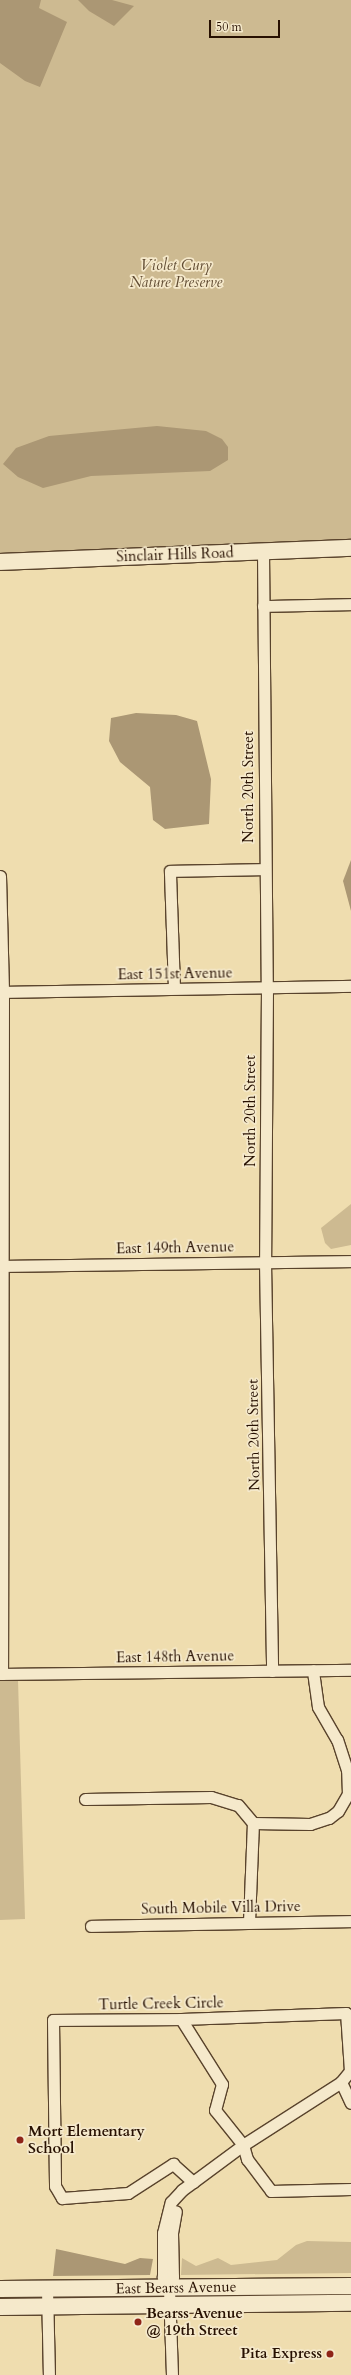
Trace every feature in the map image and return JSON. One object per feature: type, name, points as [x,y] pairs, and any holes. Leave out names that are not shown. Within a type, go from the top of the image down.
[{"type":"main road","name":"Sinclair Hills Road","points":[[0,562],[351,548]]},
{"type":"main road","name":"East Bearss Avenue","points":[[0,2289],[351,2286]]},
{"type":"main road","name":"East Bearss Avenue","points":[[0,2307],[351,2303]]},
{"type":"street","name":"North 20th Street","points":[[262,551],[264,869],[267,988],[265,1262],[272,1671]]},
{"type":"street","points":[[263,606],[351,604]]},
{"type":"street","points":[[174,988],[170,871],[264,869]]},
{"type":"street","points":[[0,876],[2,992],[0,1266],[1,1674]]},
{"type":"street","name":"East 151st Avenue","points":[[2,992],[351,986]]},
{"type":"street","name":"East 149th Avenue","points":[[0,1266],[351,1261]]},
{"type":"street","points":[[253,1823],[320,1823],[338,1811],[348,1794],[343,1754],[318,1707],[313,1670]]},
{"type":"street","name":"East 148th Avenue","points":[[1,1674],[351,1670]]},
{"type":"street","points":[[85,1798],[221,1798],[238,1805],[253,1823],[249,1922]]},
{"type":"street","name":"South Mobile Villa Drive","points":[[91,1926],[351,1921]]},
{"type":"street","name":"Turtle Creek Circle","points":[[193,2182],[173,2164],[128,2193],[62,2198],[55,2186],[53,2020],[181,2020],[346,2013],[350,2071],[341,2082]]},
{"type":"street","points":[[181,2020],[222,2084],[214,2110],[243,2145],[247,2159],[272,2191],[351,2189]]},
{"type":"street","points":[[172,2375],[169,2288],[173,2276],[173,2220],[193,2182],[243,2145],[341,2082],[351,2103]]},
{"type":"street","points":[[47,2289],[48,2375]]},
{"type":"green space","name":"Violet Cury Nature Preserve","points":[[0,0],[351,0],[351,556],[0,556]]},
{"type":"green space","points":[[351,1204],[351,1245],[331,1249],[325,1243],[321,1228]]},
{"type":"green space","points":[[18,1680],[25,1919],[0,1920],[0,1681]]},
{"type":"green space","points":[[307,2241],[351,2242],[351,2273],[181,2275],[182,2258],[196,2266],[218,2258],[231,2265],[277,2260],[296,2245]]},
{"type":"shaded area","points":[[0,0],[41,0],[39,8],[67,22],[40,87],[25,81],[0,63]]},
{"type":"shaded area","points":[[78,0],[112,0],[134,6],[114,26],[89,11]]},
{"type":"shaded area","points":[[157,426],[206,431],[222,439],[228,447],[228,460],[210,471],[91,476],[43,488],[18,477],[3,464],[16,448],[49,436]]},
{"type":"shaded area","points":[[136,713],[176,715],[197,721],[211,779],[209,824],[165,829],[153,820],[150,787],[120,762],[109,741],[111,718]]},
{"type":"shaded area","points":[[351,860],[351,911],[343,881]]},
{"type":"shaded area","points":[[56,2249],[125,2264],[140,2258],[153,2259],[150,2275],[53,2276]]},
{"type":"place","name":"Mort Elementary School","points":[[20,2140]]},
{"type":"place","name":"Bearss Avenue @ 19th Street","points":[[138,2322]]},
{"type":"place","name":"Pita Express","points":[[330,2354]]}]
